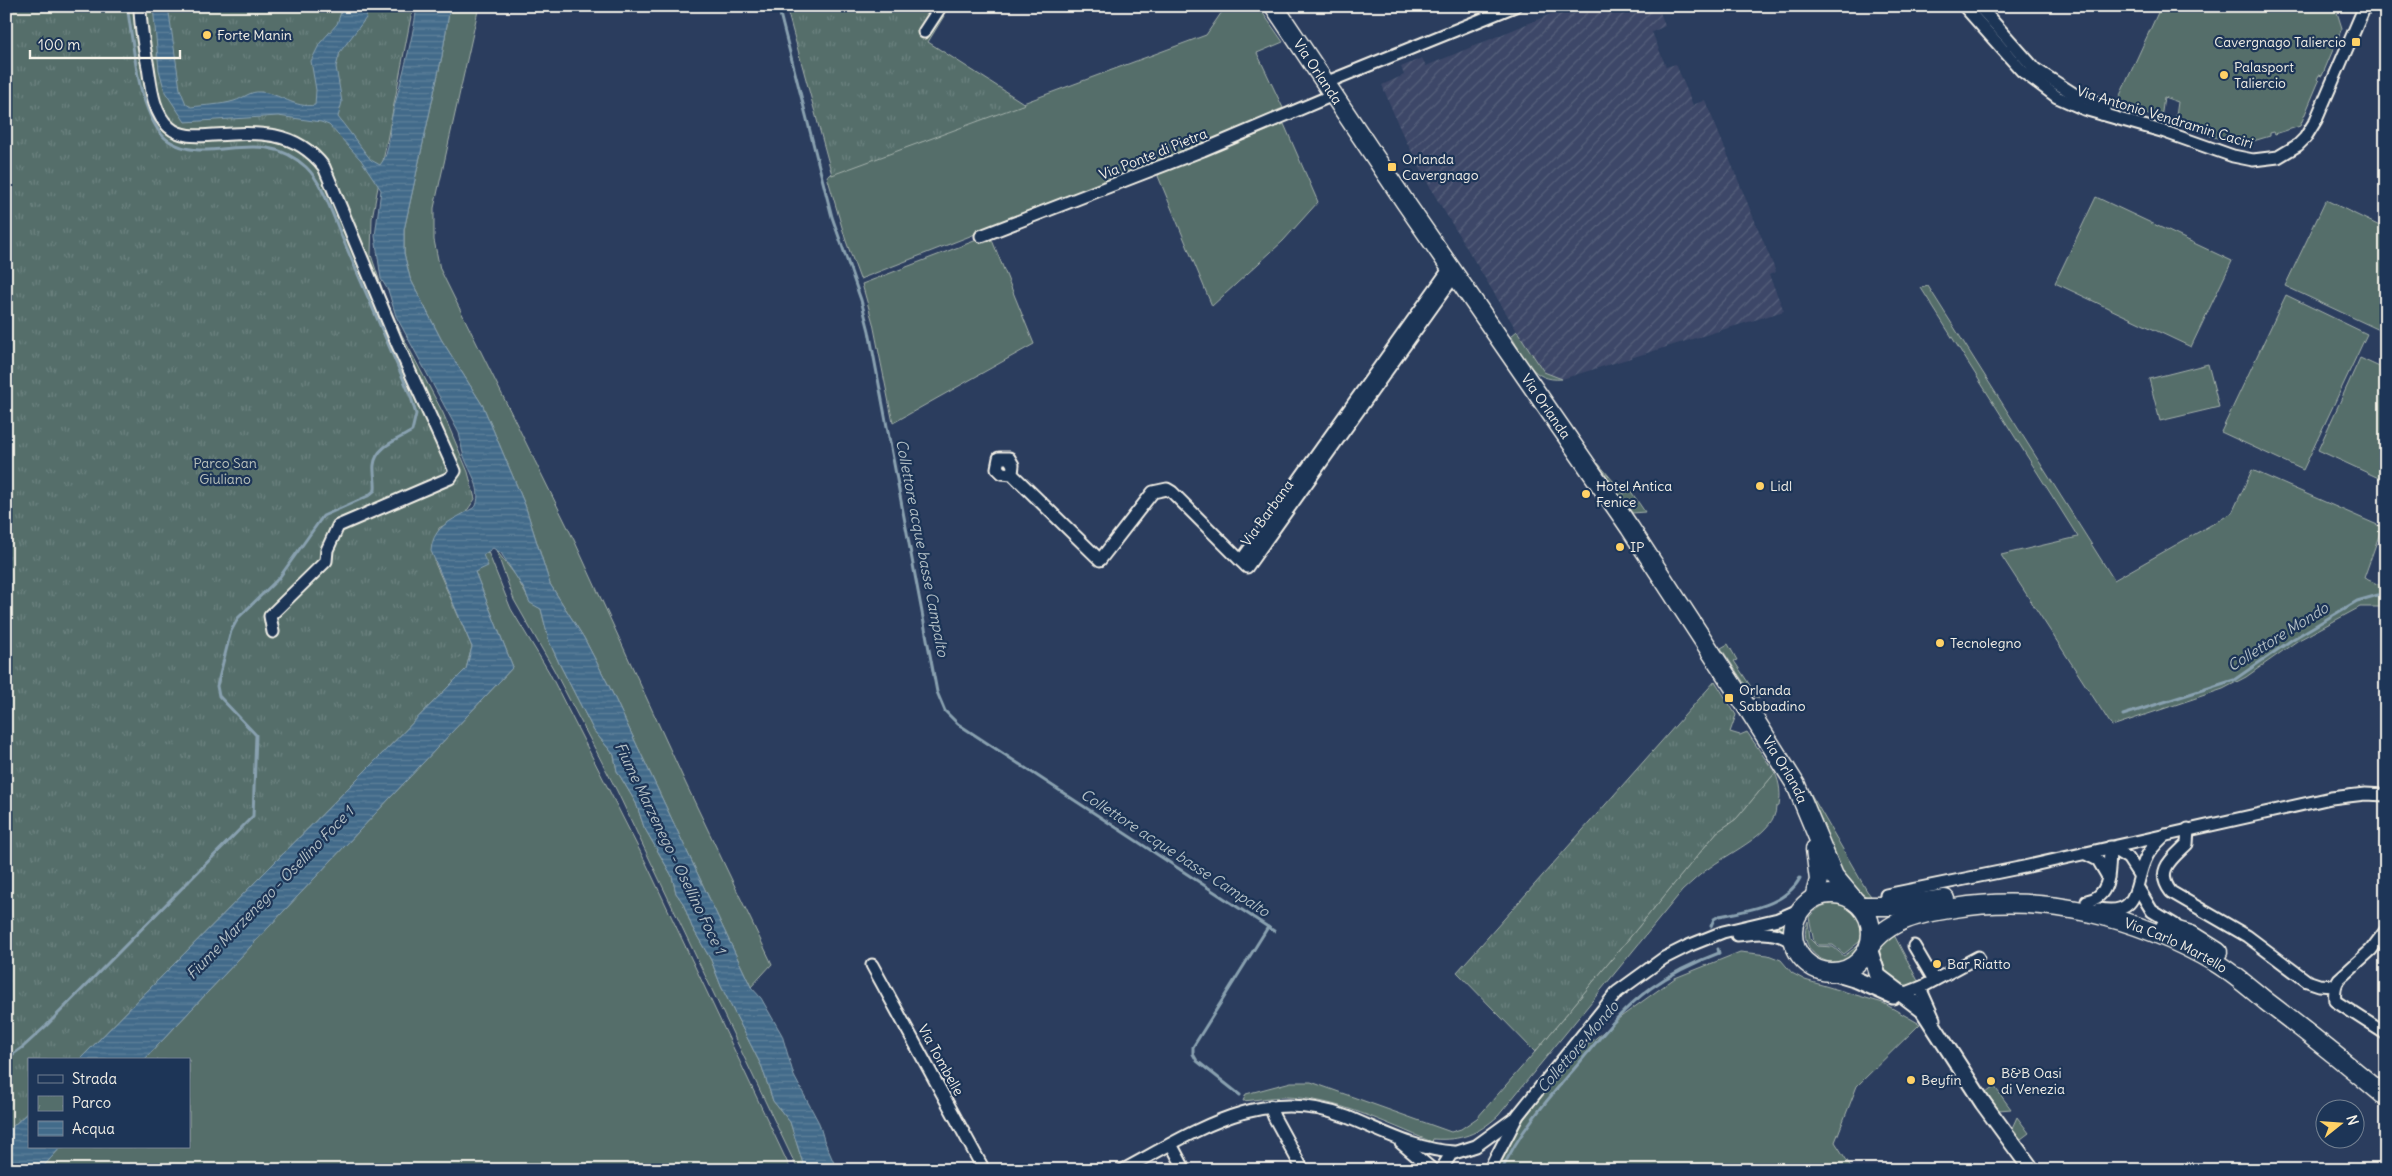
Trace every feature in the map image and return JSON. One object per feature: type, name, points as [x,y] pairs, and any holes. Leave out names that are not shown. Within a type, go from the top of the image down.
[{"type":"main road","name":"Via Orlanda","points":[[1274,6],[1630,528],[1796,785],[1834,876],[1858,904]]},
{"type":"main road","name":"Via Orlanda","points":[[1807,812],[1819,871],[1808,904]]},
{"type":"main road","name":"Via Carlo Martello","points":[[1858,904],[1898,906],[1983,894],[2013,892],[2086,901],[2120,909],[2191,936],[2245,969],[2308,1021],[2337,1055]]},
{"type":"main road","points":[[1934,1025],[1894,996],[1857,980],[1812,968],[1801,958],[1794,944],[1794,922],[1808,904],[1834,894],[1858,904],[1871,926],[1869,948],[1878,976],[1916,1004],[1934,1025],[1983,1103],[2032,1170]]},
{"type":"main road","name":"Via Carlo Martello","points":[[1869,948],[1882,932],[1896,923],[1939,911],[1989,904],[2012,903],[2070,908],[2114,918],[2164,937],[2218,964],[2337,1055],[2386,1097]]},
{"type":"main road","points":[[1834,973],[1855,966],[1869,948]]},
{"type":"street","points":[[140,6],[152,94],[157,108],[169,127],[188,136],[245,134],[281,137],[305,147],[324,167],[397,343],[455,472],[450,478],[338,526],[327,550],[326,561],[270,616],[273,632]]},
{"type":"street","points":[[924,32],[941,6]]},
{"type":"street","name":"Via Ponte di Pietra","points":[[981,236],[1203,150],[1329,89],[1515,6]]},
{"type":"street","name":"Via Antonio Vendramin Caciri","points":[[1964,6],[2006,55],[2033,82],[2072,105],[2243,158],[2262,160],[2278,157],[2298,145],[2310,130],[2364,6]]},
{"type":"street","points":[[1979,6],[2035,69],[2074,94],[2106,106],[2102,114]]},
{"type":"street","name":"Via Barbana","points":[[1012,474],[1100,560],[1154,492],[1166,489],[1172,492],[1241,561],[1453,271]]},
{"type":"street","points":[[1886,895],[2331,798],[2365,794],[2386,795]]},
{"type":"street","points":[[2188,830],[2187,844],[2169,860],[2166,868],[2166,881],[2171,892],[2247,936],[2307,981],[2319,985],[2335,986]]},
{"type":"street","points":[[2141,871],[2150,850],[2168,834]]},
{"type":"street","points":[[2138,888],[2141,871],[2140,840]]},
{"type":"street","points":[[2086,901],[2104,891],[2108,877],[2110,847],[2128,858],[2141,871]]},
{"type":"street","points":[[2084,853],[2098,860],[2108,877]]},
{"type":"street","name":"Via Carlo Martello","points":[[1989,904],[2037,900],[2061,902],[2108,911],[2120,909],[2132,900],[2138,888]]},
{"type":"street","name":"Via Carlo Martello","points":[[2138,888],[2152,911],[2191,936]]},
{"type":"street","points":[[1491,1168],[1518,1115],[1618,992],[1664,958],[1723,932],[1778,919],[1808,904]]},
{"type":"street","points":[[2386,930],[2371,950],[2339,979],[2335,986],[2336,1001],[2386,1034]]},
{"type":"street","points":[[1710,938],[1772,932],[1794,944]]},
{"type":"street","points":[[1914,946],[1934,980]]},
{"type":"street","points":[[1900,993],[1910,992],[1922,987],[1978,957]]},
{"type":"street","name":"Via Tombelle","points":[[872,965],[984,1170]]},
{"type":"street","points":[[1922,987],[1921,990],[1934,1025]]},
{"type":"street","points":[[1123,1170],[1172,1144],[1232,1116],[1270,1106],[1290,1104],[1346,1116],[1418,1146],[1441,1152],[1454,1152],[1476,1146],[1518,1115]]},
{"type":"street","points":[[1270,1106],[1303,1170]]},
{"type":"street","points":[[1387,1134],[1404,1145],[1433,1170]]},
{"type":"street","points":[[1172,1144],[1185,1170]]},
{"type":"street","points":[[1476,1146],[1482,1147],[1488,1153],[1491,1168]]},
{"type":"street","points":[[1441,1170],[1446,1159],[1454,1152]]},
{"type":"shaded area","points":[[1570,6],[1658,6],[1665,26],[1652,32],[1666,67],[1676,64],[1693,105],[1705,100],[1776,272],[1769,275],[1784,311],[1562,379],[1544,372],[1517,331],[1432,191],[1400,129],[1382,85],[1404,75],[1401,67],[1422,58],[1426,66]]},
{"type":"green space","name":"Parco San Giuliano","points":[[6,6],[413,6],[372,218],[371,255],[384,294],[402,335],[443,413],[468,472],[475,499],[464,515],[439,528],[435,563],[472,647],[466,669],[81,1058],[28,1058],[28,1112],[6,1133]]},
{"type":"green space","points":[[450,6],[479,6],[434,208],[434,240],[440,269],[575,542],[686,784],[772,964],[751,987],[609,686],[584,638],[550,584],[525,505],[483,406],[441,339],[410,278],[404,253],[404,230],[442,56]]},
{"type":"green space","points":[[786,6],[929,6],[944,16],[928,42],[1025,104],[832,175]]},
{"type":"green space","points":[[1226,6],[1258,6],[1283,42],[1257,53],[1283,108],[1273,112],[1275,117],[860,279],[846,241],[827,176],[1206,35]]},
{"type":"green space","name":"Palasport Taliercio","points":[[2161,6],[2335,6],[2342,28],[2322,76],[2319,75],[2317,79],[2319,81],[2300,126],[2275,134],[2274,132],[2270,133],[2270,136],[2240,145],[2208,135],[2209,132],[2205,131],[2204,133],[2175,123],[2178,102],[2164,97],[2161,119],[2116,104]]},
{"type":"green space","points":[[1284,124],[1318,202],[1283,241],[1212,306],[1158,176]]},
{"type":"green space","points":[[2096,197],[2232,261],[2191,347],[2055,283]]},
{"type":"green space","points":[[2326,200],[2386,229],[2386,333],[2285,286]]},
{"type":"green space","points":[[982,238],[984,243],[992,240],[1034,344],[893,423],[873,323],[862,284]]},
{"type":"green space","points":[[1928,286],[2114,580],[2232,513],[2252,470],[2382,527],[2364,578],[2386,588],[2386,607],[2360,607],[2297,641],[2246,677],[2223,689],[2112,726],[2001,555],[2078,537],[1921,288]]},
{"type":"green space","points":[[2286,295],[2367,334],[2303,470],[2221,432]]},
{"type":"green space","points":[[1517,331],[1544,372],[1562,379],[1543,377],[1530,367],[1511,336]]},
{"type":"green space","points":[[2360,358],[2386,370],[2386,474],[2383,480],[2318,450]]},
{"type":"green space","points":[[2208,364],[2219,407],[2160,421],[2149,379]]},
{"type":"green space","points":[[1598,463],[1624,494],[1630,490],[1645,512],[1632,513]]},
{"type":"green space","points":[[496,550],[516,576],[530,602],[541,609],[549,641],[559,663],[594,731],[614,755],[617,771],[636,803],[644,827],[672,876],[676,893],[683,903],[692,927],[711,960],[721,986],[762,1067],[773,1101],[790,1122],[805,1170],[798,1170],[617,791],[554,670],[514,600]]},
{"type":"green space","points":[[488,552],[511,609],[549,672],[646,863],[791,1170],[40,1170],[60,1148],[190,1148],[190,1058],[146,1058],[513,667],[475,572],[483,555]]},
{"type":"green space","points":[[1728,644],[1737,660],[1734,661],[1759,699],[1752,695],[1721,648]]},
{"type":"green space","points":[[1715,681],[1736,715],[1730,732],[1740,735],[1747,732],[1775,773],[1736,819],[1717,832],[1535,1052],[1457,972]]},
{"type":"green space","points":[[1775,773],[1779,785],[1780,802],[1769,825],[1751,841],[1720,860],[1682,891],[1498,1116],[1476,1132],[1452,1139],[1433,1139],[1432,1142],[1360,1113],[1323,1102],[1285,1097],[1243,1101],[1246,1094],[1291,1082],[1311,1082],[1451,1132],[1461,1129],[1477,1118],[1535,1052],[1717,832],[1736,819]]},
{"type":"green space","points":[[1808,789],[1867,891],[1875,901],[1853,889],[1843,880],[1822,834]]},
{"type":"green space","points":[[1837,903],[1850,907],[1858,915],[1864,931],[1864,938],[1844,954],[1833,945],[1819,945],[1814,942],[1809,917],[1822,907]]},
{"type":"green space","points":[[1789,921],[1788,933],[1777,929],[1763,928]]},
{"type":"green space","points":[[1808,921],[1810,939],[1817,946],[1833,947],[1844,956],[1862,943],[1855,954],[1845,961],[1834,962],[1824,960],[1815,954],[1808,945],[1805,934]]},
{"type":"green space","points":[[1892,931],[1919,983],[1905,989],[1884,974],[1880,960],[1881,947]]},
{"type":"green space","points":[[1740,952],[1768,955],[1781,960],[1792,973],[1805,980],[1883,1003],[1920,1024],[1857,1086],[1835,1142],[1853,1170],[1494,1170],[1516,1130],[1564,1065],[1622,1016],[1675,978]]},
{"type":"green space","points":[[1994,1086],[2011,1109],[1999,1110],[1986,1092]]},
{"type":"green space","points":[[2017,1117],[2029,1133],[2021,1139],[2012,1128]]},
{"type":"water","name":"Fiume Marzenego - Osellino Foce 1","points":[[153,6],[168,6],[180,89],[186,104],[191,107],[218,104],[238,100],[256,92],[274,95],[301,105],[315,105],[316,90],[311,61],[320,43],[337,24],[343,6],[368,6],[366,18],[340,52],[336,67],[342,102],[338,117],[371,160],[380,165],[388,149],[391,120],[409,49],[417,6],[450,6],[442,56],[404,230],[404,253],[410,278],[441,339],[483,406],[525,505],[550,584],[584,638],[609,686],[751,987],[761,998],[782,1035],[794,1076],[819,1123],[837,1170],[805,1170],[790,1122],[773,1101],[762,1067],[721,986],[711,960],[692,927],[683,903],[676,893],[672,876],[644,827],[636,803],[617,771],[614,755],[594,731],[559,663],[549,641],[541,609],[530,603],[524,589],[501,553],[493,548],[483,555],[488,566],[475,572],[513,667],[146,1058],[81,1058],[466,669],[472,647],[431,551],[436,534],[441,528],[476,506],[478,492],[465,460],[459,433],[396,316],[388,290],[381,279],[375,236],[381,190],[361,160],[329,125],[321,122],[278,116],[185,122],[165,92],[159,70]]},
{"type":"water","points":[[28,1112],[28,1148],[60,1148],[40,1170],[6,1170],[6,1133]]},
{"type":"waterway","points":[[6,1059],[23,1047],[46,1026],[253,816],[256,735],[219,696],[217,686],[231,631],[238,618],[279,578],[323,516],[368,496],[375,490],[374,468],[376,458],[388,444],[412,431],[416,414],[411,397],[328,204],[312,174],[306,167],[288,155],[270,148],[252,147],[200,150],[184,148],[165,138],[154,123],[144,98],[137,72],[127,6]]},
{"type":"waterway","name":"Collettore acque basse Campalto","points":[[778,6],[832,217],[861,300],[869,331],[937,692],[945,711],[958,724],[1274,931]]},
{"type":"waterway","name":"Collettore Mondo","points":[[2123,715],[2234,680],[2293,639],[2357,601],[2378,595],[2386,595]]},
{"type":"waterway","name":"Collettore Mondo","points":[[1711,926],[1714,919],[1719,916],[1742,912],[1776,901],[1794,887],[1800,878]]},
{"type":"waterway","points":[[1240,1095],[1197,1061],[1193,1054],[1193,1047],[1268,927]]},
{"type":"waterway","name":"Collettore Mondo","points":[[1502,1170],[1509,1155],[1537,1113],[1622,1013],[1659,983],[1684,968],[1719,953],[1718,949]]},
{"type":"place","name":"Forte Manin","points":[[207,35]]},
{"type":"place","name":"Cavergnago Taliercio","points":[[2356,42]]},
{"type":"place","name":"Palasport Taliercio","points":[[2224,75]]},
{"type":"place","name":"Orlanda Cavergnago","points":[[1392,167]]},
{"type":"place","name":"Lidl","points":[[1760,486]]},
{"type":"place","name":"Hotel Antica Fenice","points":[[1586,494]]},
{"type":"place","name":"IP","points":[[1620,547]]},
{"type":"place","name":"Tecnolegno","points":[[1940,643]]},
{"type":"place","name":"Orlanda Sabbadino","points":[[1729,698]]},
{"type":"place","name":"Bar Riatto","points":[[1937,964]]},
{"type":"place","name":"Beyfin","points":[[1911,1080]]},
{"type":"place","name":"B&B Oasi di Venezia","points":[[1991,1081]]}]
